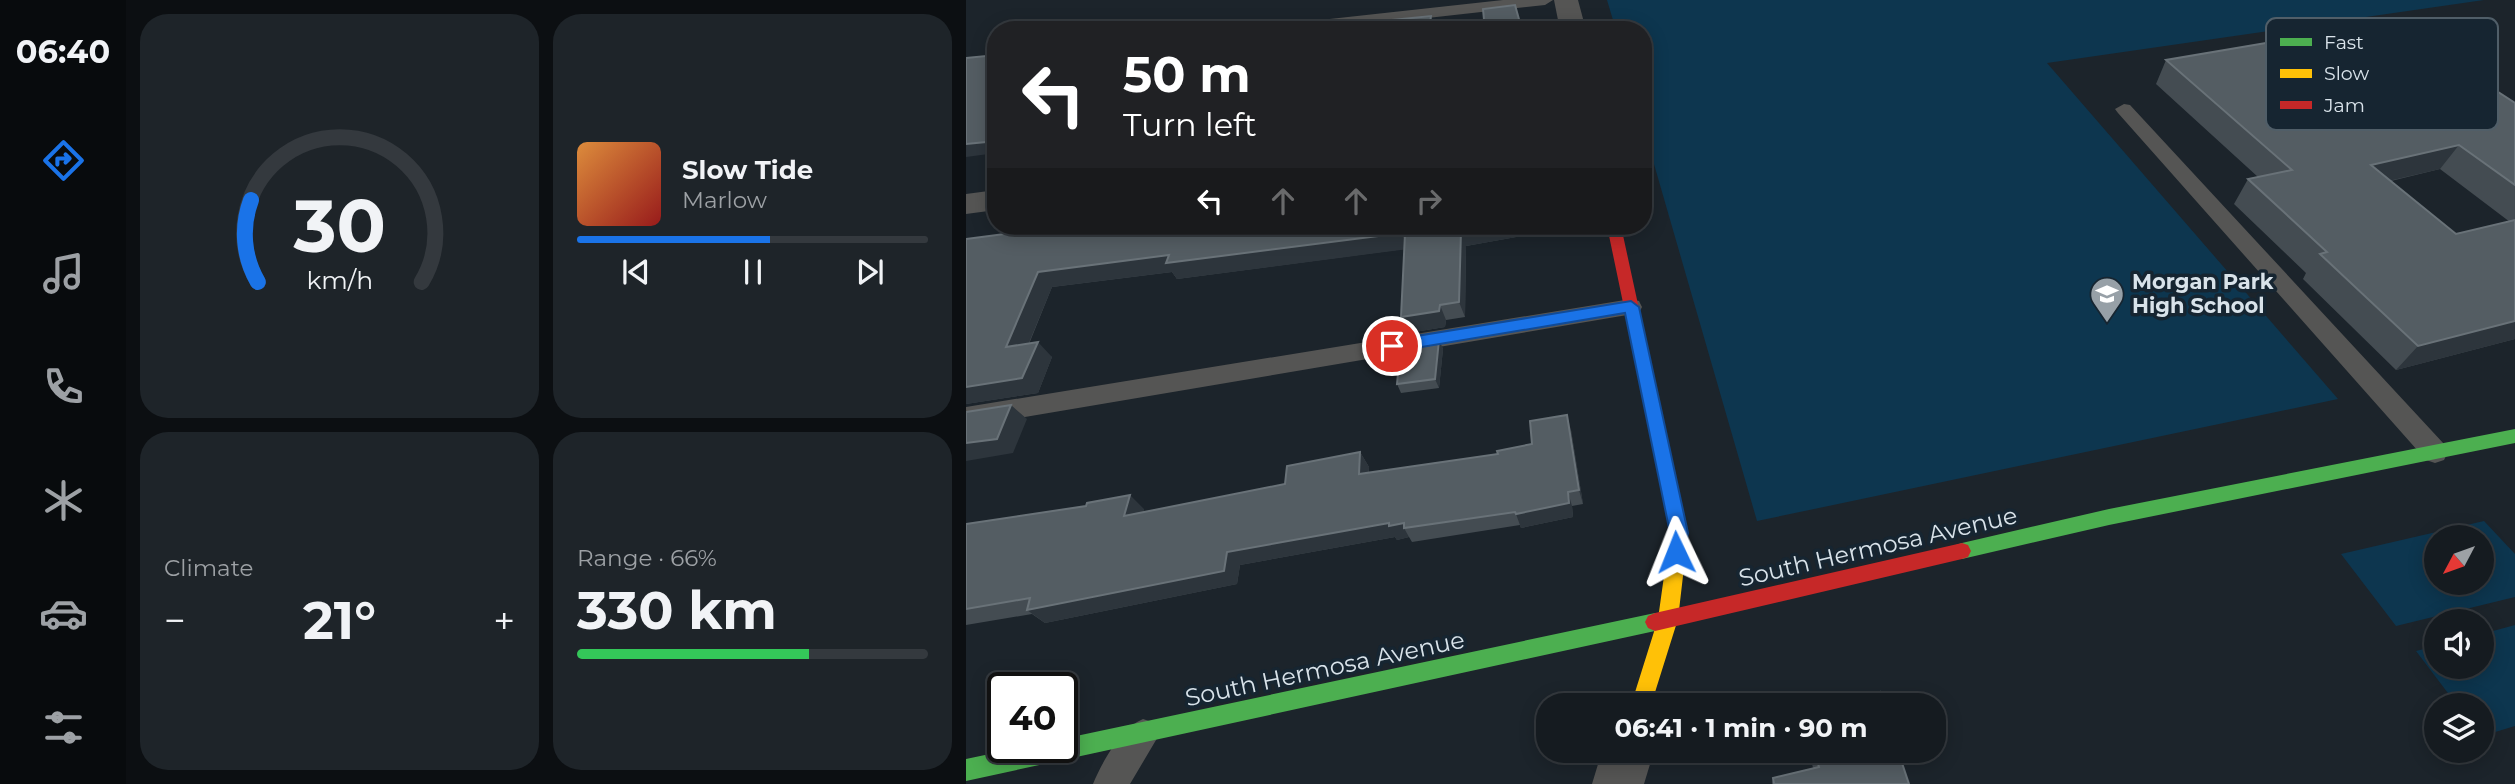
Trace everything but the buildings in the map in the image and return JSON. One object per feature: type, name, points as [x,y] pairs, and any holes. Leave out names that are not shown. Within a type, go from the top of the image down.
[{"type":"street","points":[[1566,0],[1571,21]]},
{"type":"street","points":[[966,204],[987,201]]},
{"type":"street","points":[[1616,235],[1679,533],[1668,619],[1645,693]]},
{"type":"street","name":"South Hermosa Avenue","points":[[966,770],[1668,619],[2109,517],[2515,436]]},
{"type":"street","points":[[1618,784],[1624,763]]},
{"type":"lane","points":[[1356,21],[1545,0]]},
{"type":"lane","points":[[2124,108],[2435,452]]},
{"type":"lane","points":[[966,417],[1631,307]]},
{"type":"lane","points":[[1111,784],[1146,731]]},
{"type":"shaded area","points":[[1607,0],[2484,0],[2359,18],[2266,18],[2266,31],[2047,63],[2338,399],[1757,521],[1652,157],[1652,21],[1613,21]]},
{"type":"shaded area","points":[[2484,521],[2488,525],[2467,525]]},
{"type":"shaded area","points":[[2494,532],[2515,554],[2515,597],[2466,609],[2424,609],[2424,619],[2396,626],[2341,554],[2424,535],[2424,595],[2494,595]]},
{"type":"shaded area","points":[[2515,625],[2515,726],[2494,732],[2494,693],[2448,693],[2437,679],[2494,679],[2494,631]]},
{"type":"shaded area","points":[[2424,649],[2424,662],[2416,651]]},
{"type":"traffic: fast","points":[[1962,551],[2109,517],[2515,436]]},
{"type":"traffic: fast","points":[[966,770],[1655,622]]},
{"type":"traffic: slow","points":[[1645,693],[1668,619],[1679,533],[1664,461]]},
{"type":"traffic: jam","points":[[1616,235],[1664,461]]},
{"type":"traffic: jam","points":[[1655,622],[1962,551]]},
{"type":"place","name":"Morgan Park High School","points":[[2107,324]]},
{"type":"route","points":[[1392,346],[1631,307],[1679,533],[1676,552]]}]
